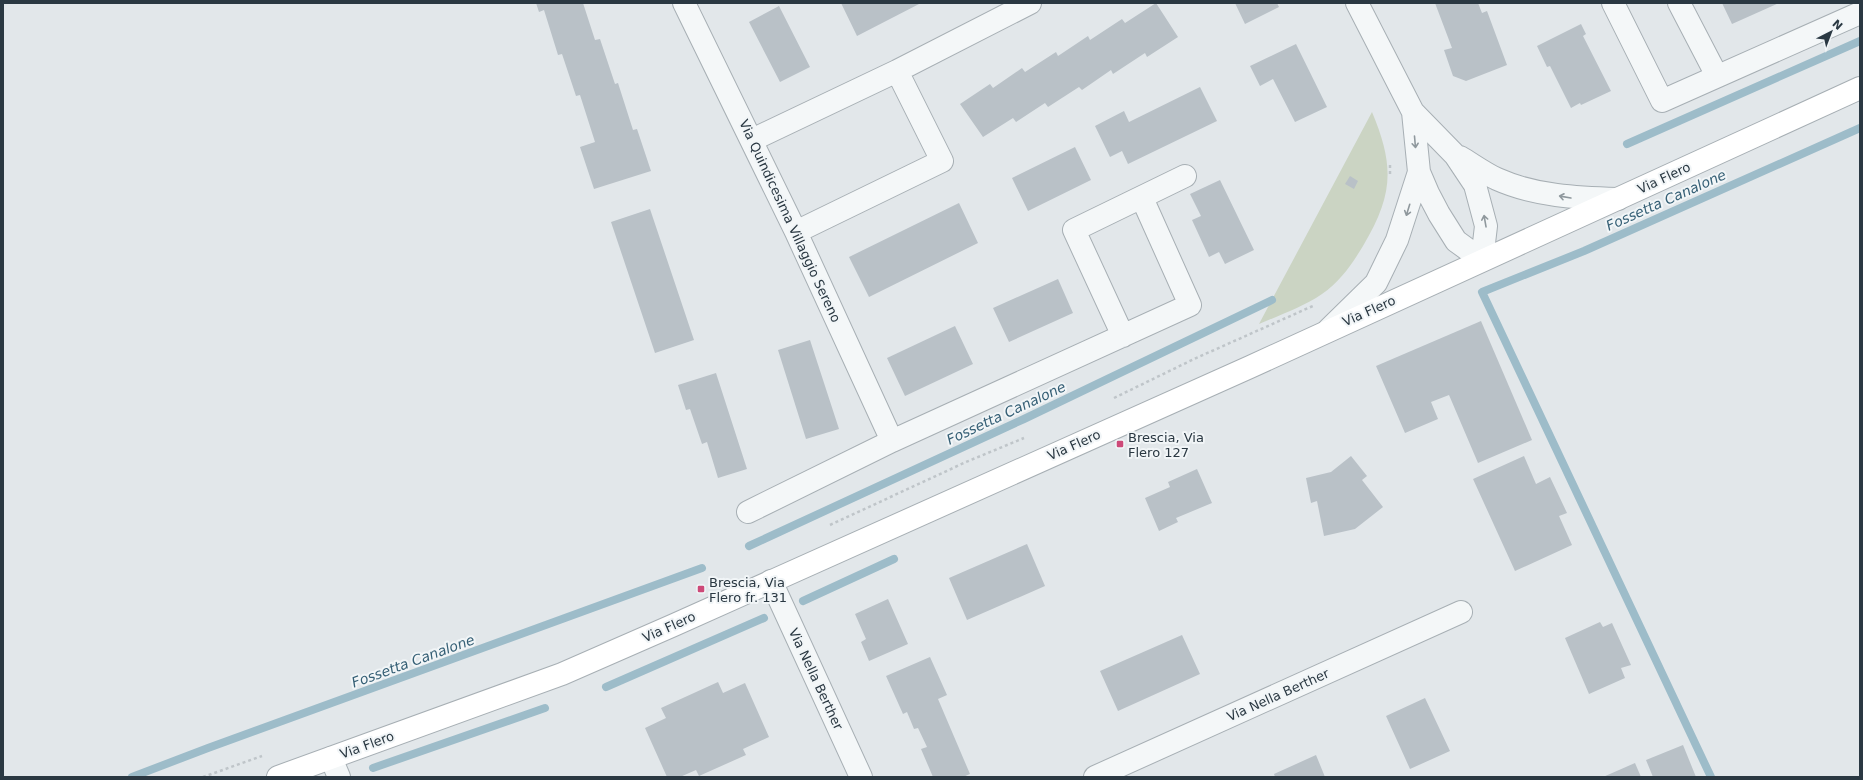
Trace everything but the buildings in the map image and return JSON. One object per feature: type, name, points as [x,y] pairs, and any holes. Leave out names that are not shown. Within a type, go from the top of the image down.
[{"type":"street","name":"Via Quindicesima Villaggio Sereno","points":[[684,3],[796,232],[892,442]]},
{"type":"street","points":[[752,140],[897,71],[1030,3]]},
{"type":"street","points":[[1357,3],[1413,112],[1455,155],[1476,185],[1486,226],[1482,260],[1456,241],[1438,214],[1419,172],[1413,112]]},
{"type":"street","points":[[1613,3],[1662,101],[1860,13]]},
{"type":"street","points":[[1679,3],[1717,76]]},
{"type":"street","points":[[796,232],[942,161],[897,71]]},
{"type":"street","name":"Via Flero","points":[[278,777],[335,768],[562,674],[1250,367],[1329,329],[1860,88]]},
{"type":"street","points":[[1455,155],[1498,179],[1538,192],[1571,198],[1618,199]]},
{"type":"street","points":[[1329,329],[1376,284],[1397,240],[1419,172]]},
{"type":"street","points":[[1123,336],[1074,230],[1185,176]]},
{"type":"street","points":[[748,512],[892,442],[1190,305],[1142,198]]},
{"type":"street","name":"Via Nella Berther","points":[[771,581],[861,777]]},
{"type":"street","name":"Via Nella Berther","points":[[1095,777],[1461,612]]},
{"type":"path","points":[[1390,165],[1390,177]]},
{"type":"path","points":[[1112,399],[1194,359],[1319,304]]},
{"type":"path","points":[[830,525],[966,462],[1029,436]]},
{"type":"path","points":[[203,777],[270,754]]},
{"type":"green space","points":[[1372,112],[1385,149],[1387,165],[1385,196],[1373,228],[1350,266],[1334,284],[1315,299],[1259,324]]},
{"type":"waterway","name":"Fossetta Canalone","points":[[1627,144],[1860,41]]},
{"type":"waterway","points":[[1711,777],[1482,292],[1584,251],[1860,128]]},
{"type":"waterway","name":"Fossetta Canalone","points":[[749,546],[1024,419],[1272,300]]},
{"type":"waterway","name":"Fossetta Canalone","points":[[803,601],[894,559]]},
{"type":"waterway","name":"Fossetta Canalone","points":[[132,777],[702,568]]},
{"type":"waterway","name":"Fossetta Canalone","points":[[606,687],[764,618]]},
{"type":"waterway","name":"Fossetta Canalone","points":[[373,768],[545,708]]},
{"type":"place","name":"Brescia, Via Flero 127","points":[[1120,444]]},
{"type":"place","name":"Brescia, Via Flero fr. 131","points":[[701,589]]}]
